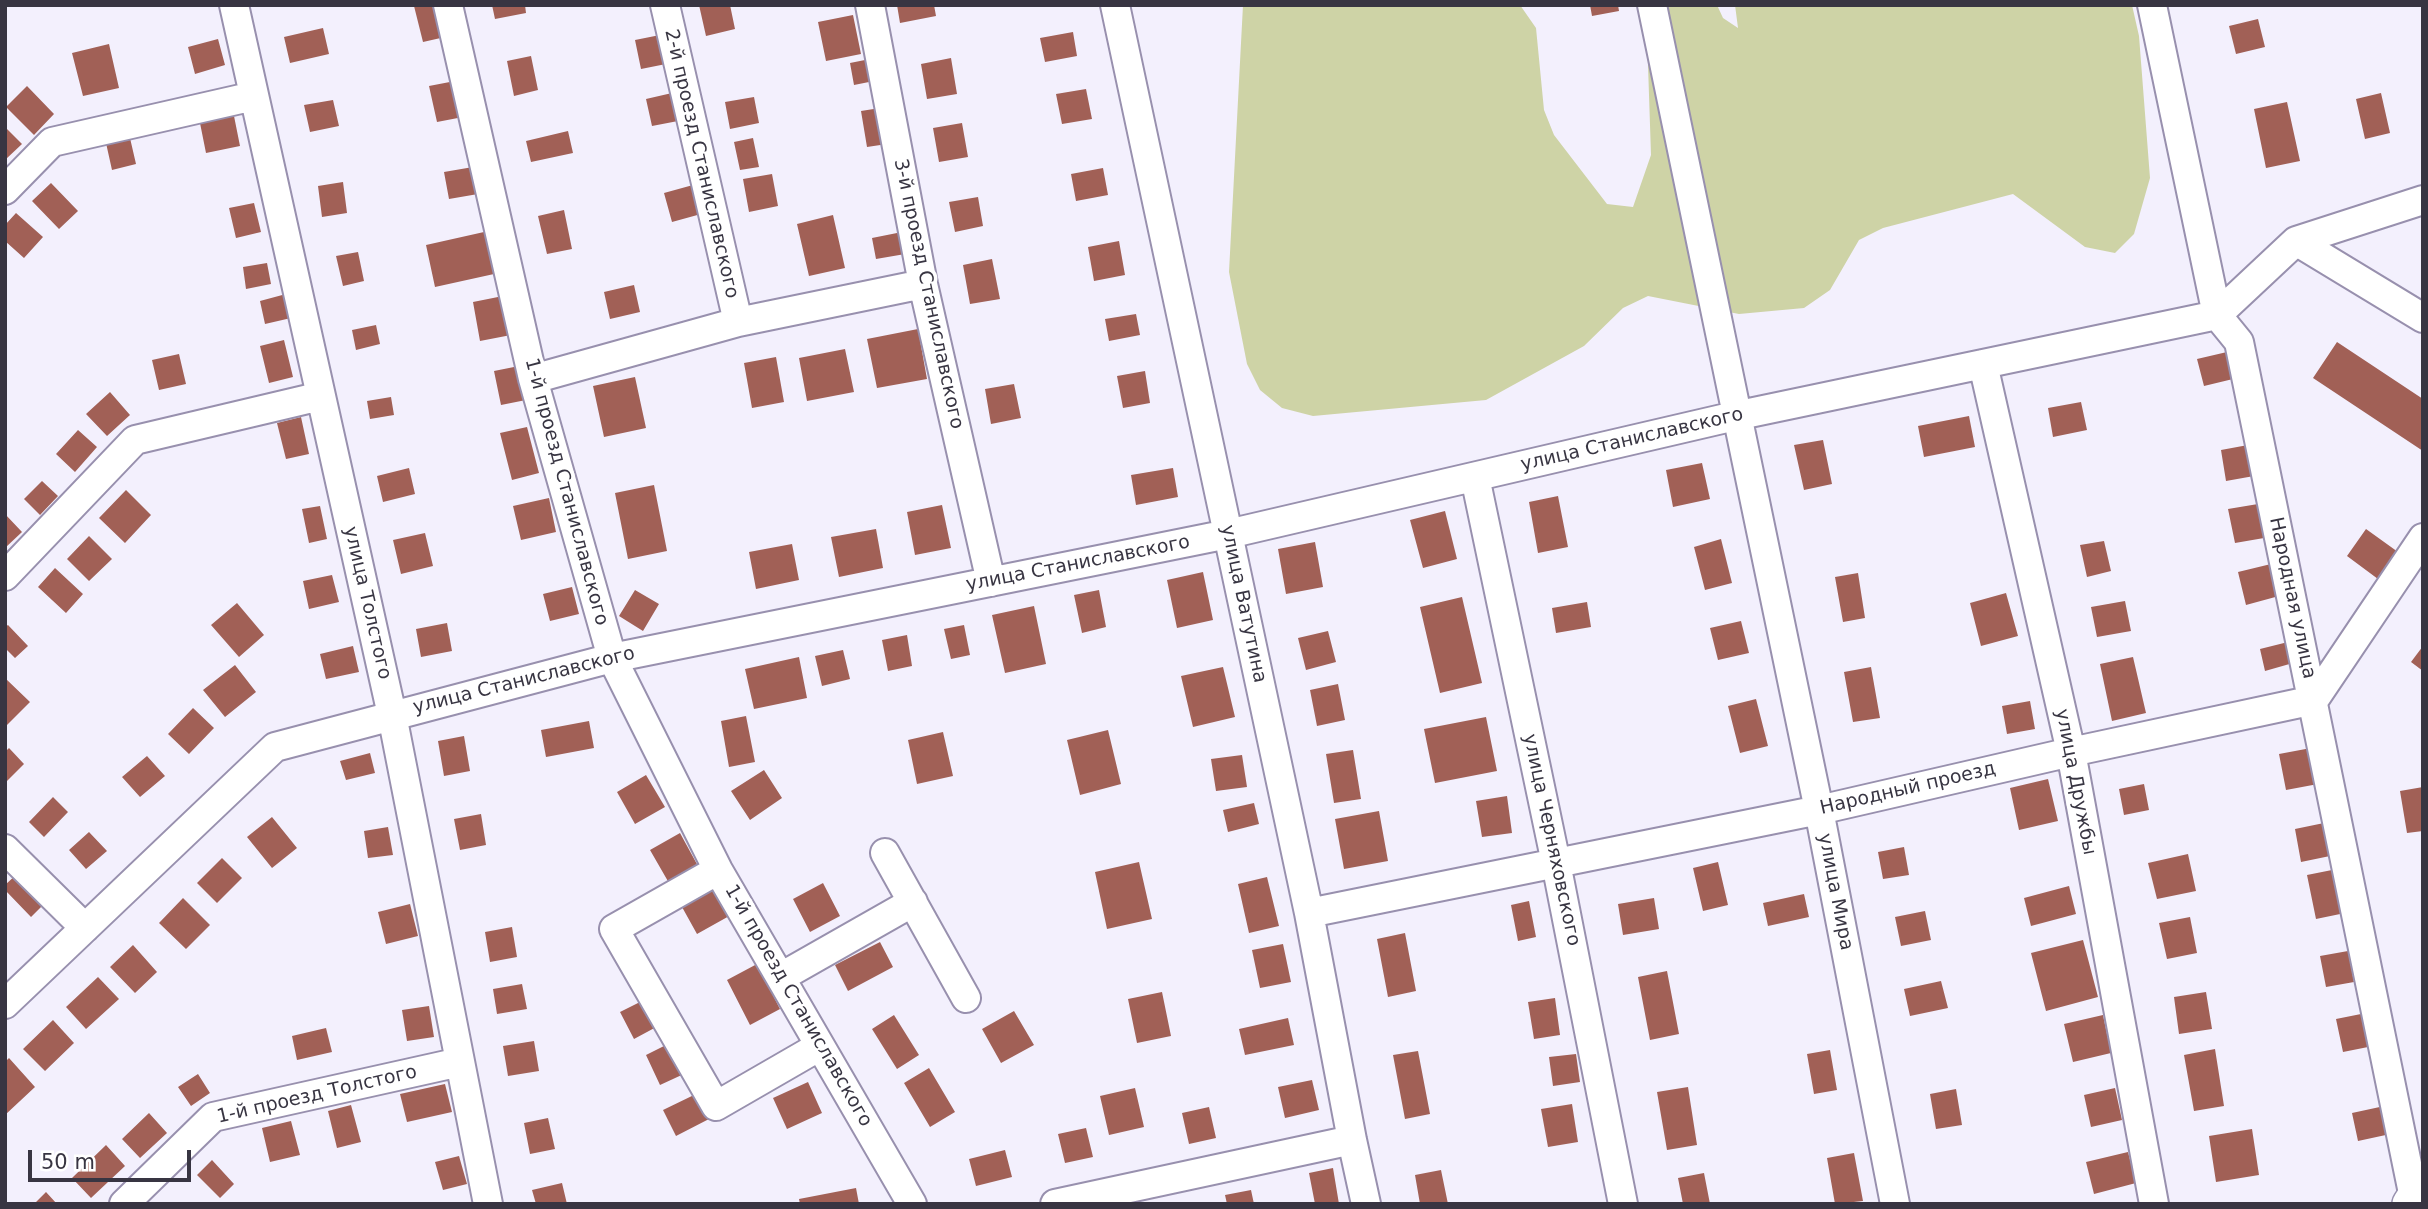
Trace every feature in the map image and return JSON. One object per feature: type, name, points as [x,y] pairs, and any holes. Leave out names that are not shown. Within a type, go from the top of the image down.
[{"type":"street","name":"улица Толстого","points":[[234,5],[392,715],[488,1204]]},
{"type":"street","name":"1-й проезд Станиславского","points":[[448,5],[533,379],[612,658],[718,870],[912,1204]]},
{"type":"street","name":"2-й проезд Станиславского","points":[[665,5],[738,322]]},
{"type":"street","name":"3-й проезд Станиславского","points":[[870,5],[923,284],[991,582]]},
{"type":"street","name":"улица Ватутина","points":[[1115,5],[1309,913],[1366,1204]]},
{"type":"street","name":"улица Мира","points":[[1652,5],[1735,416],[1819,810],[1895,1204]]},
{"type":"street","name":"Народная улица","points":[[2152,5],[2217,315],[2239,342],[2416,1195]]},
{"type":"street","points":[[5,190],[52,142],[254,96]]},
{"type":"street","points":[[2217,315],[2296,242],[2423,200]]},
{"type":"street","points":[[2296,242],[2423,318]]},
{"type":"street","points":[[533,379],[738,322],[923,284]]},
{"type":"street","name":"улица Станиславского","points":[[5,1003],[275,747],[612,658],[1228,534],[1735,416],[2217,315]]},
{"type":"street","name":"улица Дружбы","points":[[1983,364],[2071,752],[2154,1204]]},
{"type":"street","points":[[5,576],[135,440],[321,396]]},
{"type":"street","name":"улица Черняховского","points":[[1475,477],[1556,863],[1623,1204]]},
{"type":"street","points":[[2314,701],[2423,538]]},
{"type":"street","name":"Народный проезд","points":[[1309,913],[1819,810],[2071,752],[2314,701]]},
{"type":"street","points":[[5,849],[85,928]]},
{"type":"street","points":[[885,853],[966,998]]},
{"type":"street","points":[[718,870],[614,929],[702,1082],[716,1105],[820,1046]]},
{"type":"street","points":[[781,977],[913,902]]},
{"type":"street","name":"1-й проезд Толстого","points":[[124,1204],[213,1116],[460,1062]]},
{"type":"street","points":[[1055,1204],[1085,1200],[1352,1140]]},
{"type":"green space","points":[[1243,5],[1520,5],[1536,28],[1544,110],[1554,135],[1607,204],[1633,207],[1651,155],[1646,5],[1717,5],[1723,18],[1738,28],[1735,5],[2132,5],[2139,36],[2150,178],[2134,234],[2115,253],[2085,247],[2013,194],[1883,228],[1859,240],[1830,290],[1804,308],[1739,314],[1648,296],[1623,308],[1584,346],[1486,400],[1313,416],[1282,408],[1260,390],[1247,364],[1229,272]]},
{"type":"building","points":[[437,5],[445,37],[423,42],[414,6]]},
{"type":"building","points":[[492,5],[525,5],[526,13],[495,19]]},
{"type":"building","points":[[699,5],[730,5],[735,29],[706,36]]},
{"type":"building","points":[[897,5],[934,5],[936,16],[900,23]]},
{"type":"building","points":[[1590,5],[1618,5],[1619,11],[1592,16]]},
{"type":"building","points":[[853,15],[861,54],[826,61],[818,22]]},
{"type":"building","points":[[2258,19],[2265,47],[2236,54],[2229,26]]},
{"type":"building","points":[[323,28],[329,54],[290,63],[284,37]]},
{"type":"building","points":[[1073,32],[1077,56],[1045,62],[1040,38]]},
{"type":"building","points":[[660,35],[666,64],[641,69],[635,40]]},
{"type":"building","points":[[218,39],[225,65],[195,74],[188,47]]},
{"type":"building","points":[[109,44],[119,88],[83,96],[72,53]]},
{"type":"building","points":[[531,56],[538,90],[514,96],[507,61]]},
{"type":"building","points":[[951,58],[957,94],[927,99],[921,64]]},
{"type":"building","points":[[870,59],[874,81],[854,85],[850,63]]},
{"type":"building","points":[[455,81],[463,117],[437,122],[429,86]]},
{"type":"building","points":[[27,86],[54,114],[34,135],[6,107]]},
{"type":"building","points":[[1086,89],[1092,119],[1062,124],[1056,94]]},
{"type":"building","points":[[672,93],[678,121],[652,126],[646,99]]},
{"type":"building","points":[[2381,93],[2390,133],[2365,139],[2356,99]]},
{"type":"building","points":[[754,97],[759,123],[730,129],[725,102]]},
{"type":"building","points":[[333,100],[339,126],[310,132],[304,105]]},
{"type":"building","points":[[2287,102],[2300,161],[2266,168],[2254,109]]},
{"type":"building","points":[[880,108],[887,144],[867,147],[861,111]]},
{"type":"building","points":[[234,116],[240,146],[206,153],[200,123]]},
{"type":"building","points":[[962,123],[968,157],[939,162],[933,128]]},
{"type":"building","points":[[5,127],[22,144],[5,160]]},
{"type":"building","points":[[568,131],[573,153],[531,162],[526,141]]},
{"type":"building","points":[[130,138],[136,164],[112,170],[106,143]]},
{"type":"building","points":[[753,138],[759,167],[740,170],[734,142]]},
{"type":"building","points":[[473,167],[478,194],[449,199],[444,172]]},
{"type":"building","points":[[1103,168],[1108,195],[1076,201],[1071,174]]},
{"type":"building","points":[[772,174],[778,206],[749,212],[743,179]]},
{"type":"building","points":[[343,182],[347,213],[322,217],[318,186]]},
{"type":"building","points":[[51,183],[78,211],[59,229],[32,201]]},
{"type":"building","points":[[693,185],[701,214],[672,222],[664,193]]},
{"type":"building","points":[[978,197],[983,226],[955,232],[949,202]]},
{"type":"building","points":[[254,203],[261,232],[236,238],[229,208]]},
{"type":"building","points":[[564,210],[572,249],[547,254],[538,216]]},
{"type":"building","points":[[16,213],[43,237],[24,258],[5,241],[5,225]]},
{"type":"building","points":[[833,215],[845,268],[809,276],[797,224]]},
{"type":"building","points":[[907,231],[911,253],[876,259],[872,238]]},
{"type":"building","points":[[484,232],[494,274],[435,287],[426,245]]},
{"type":"building","points":[[1119,241],[1125,275],[1094,281],[1088,247]]},
{"type":"building","points":[[358,252],[364,281],[343,286],[336,256]]},
{"type":"building","points":[[992,259],[1000,299],[970,304],[963,265]]},
{"type":"building","points":[[267,263],[271,284],[246,289],[243,267]]},
{"type":"building","points":[[634,285],[640,312],[610,319],[604,292]]},
{"type":"building","points":[[286,294],[291,318],[265,324],[260,301]]},
{"type":"building","points":[[503,296],[511,335],[480,341],[473,302]]},
{"type":"building","points":[[1136,314],[1140,335],[1109,341],[1105,319]]},
{"type":"building","points":[[376,325],[380,344],[356,350],[352,330]]},
{"type":"building","points":[[918,329],[927,379],[877,388],[867,339]]},
{"type":"building","points":[[284,340],[293,377],[269,383],[260,346]]},
{"type":"building","points":[[2337,342],[2423,399],[2423,451],[2313,378]]},
{"type":"building","points":[[845,349],[854,392],[807,401],[799,358]]},
{"type":"building","points":[[2227,352],[2233,379],[2204,386],[2197,359]]},
{"type":"building","points":[[179,354],[186,384],[159,390],[152,360]]},
{"type":"building","points":[[776,357],[784,402],[752,408],[744,363]]},
{"type":"building","points":[[519,366],[526,400],[501,405],[494,371]]},
{"type":"building","points":[[1145,371],[1150,403],[1123,408],[1117,376]]},
{"type":"building","points":[[635,377],[646,428],[604,437],[593,386]]},
{"type":"building","points":[[1014,384],[1021,418],[991,424],[985,389]]},
{"type":"building","points":[[110,392],[130,415],[107,436],[86,414]]},
{"type":"building","points":[[391,397],[394,415],[370,419],[367,401]]},
{"type":"building","points":[[2081,402],[2087,430],[2053,437],[2048,408]]},
{"type":"building","points":[[1969,416],[1975,447],[1924,457],[1918,426]]},
{"type":"building","points":[[301,417],[309,454],[286,459],[277,423]]},
{"type":"building","points":[[527,427],[539,473],[512,480],[500,433]]},
{"type":"building","points":[[78,430],[97,447],[75,472],[56,454]]},
{"type":"building","points":[[1823,440],[1832,484],[1804,490],[1794,445]]},
{"type":"building","points":[[2248,445],[2254,476],[2226,481],[2221,450]]},
{"type":"building","points":[[1702,463],[1710,499],[1673,507],[1666,470]]},
{"type":"building","points":[[409,468],[415,494],[383,502],[377,476]]},
{"type":"building","points":[[1173,468],[1178,497],[1136,505],[1131,475]]},
{"type":"building","points":[[42,481],[58,496],[40,515],[24,499]]},
{"type":"building","points":[[654,485],[667,551],[628,559],[615,493]]},
{"type":"building","points":[[126,490],[151,515],[125,543],[99,518]]},
{"type":"building","points":[[1558,496],[1568,547],[1538,553],[1529,502]]},
{"type":"building","points":[[549,498],[556,532],[521,540],[513,506]]},
{"type":"building","points":[[2258,504],[2264,538],[2235,543],[2228,509]]},
{"type":"building","points":[[942,505],[951,548],[915,555],[907,512]]},
{"type":"building","points":[[320,506],[327,539],[309,543],[302,509]]},
{"type":"building","points":[[1445,511],[1457,559],[1423,568],[1410,520]]},
{"type":"building","points":[[5,514],[22,532],[5,548]]},
{"type":"building","points":[[876,529],[883,568],[839,577],[831,537]]},
{"type":"building","points":[[2366,529],[2398,552],[2378,579],[2347,556]]},
{"type":"building","points":[[425,533],[433,566],[401,574],[393,540]]},
{"type":"building","points":[[89,536],[112,559],[89,581],[67,559]]},
{"type":"building","points":[[1721,539],[1732,583],[1705,590],[1694,547]]},
{"type":"building","points":[[2104,541],[2111,571],[2087,577],[2080,545]]},
{"type":"building","points":[[1315,542],[1323,587],[1286,594],[1278,549]]},
{"type":"building","points":[[792,544],[799,580],[756,589],[749,552]]},
{"type":"building","points":[[2271,564],[2279,596],[2246,605],[2238,572]]},
{"type":"building","points":[[55,568],[83,594],[66,613],[38,587]]},
{"type":"building","points":[[1203,572],[1213,620],[1177,628],[1167,580]]},
{"type":"building","points":[[1858,573],[1865,618],[1843,622],[1835,577]]},
{"type":"building","points":[[332,575],[339,602],[309,609],[303,581]]},
{"type":"building","points":[[572,587],[579,614],[550,621],[543,594]]},
{"type":"building","points":[[635,590],[659,604],[643,631],[619,616]]},
{"type":"building","points":[[1099,590],[1106,627],[1082,633],[1074,595]]},
{"type":"building","points":[[2006,593],[2018,636],[1981,646],[1970,603]]},
{"type":"building","points":[[1462,597],[1482,683],[1440,693],[1420,607]]},
{"type":"building","points":[[2125,601],[2131,631],[2097,637],[2091,607]]},
{"type":"building","points":[[1587,602],[1591,627],[1556,633],[1552,608]]},
{"type":"building","points":[[237,603],[264,635],[239,657],[211,625]]},
{"type":"building","points":[[1034,606],[1046,664],[1005,673],[992,615]]},
{"type":"building","points":[[1741,621],[1749,653],[1718,660],[1710,628]]},
{"type":"building","points":[[447,623],[452,651],[421,657],[416,629]]},
{"type":"building","points":[[8,625],[28,646],[15,658],[5,648],[5,627]]},
{"type":"building","points":[[964,625],[970,655],[951,659],[944,629]]},
{"type":"building","points":[[1328,631],[1336,662],[1306,670],[1298,638]]},
{"type":"building","points":[[907,635],[912,666],[888,671],[882,640]]},
{"type":"building","points":[[2288,642],[2293,663],[2265,671],[2260,649]]},
{"type":"building","points":[[353,646],[359,672],[326,679],[320,654]]},
{"type":"building","points":[[2423,646],[2423,671],[2411,662]]},
{"type":"building","points":[[843,650],[850,679],[822,686],[815,656]]},
{"type":"building","points":[[799,657],[807,698],[754,709],[745,669]]},
{"type":"building","points":[[2133,657],[2146,713],[2112,721],[2100,664]]},
{"type":"building","points":[[235,665],[256,692],[225,717],[203,690]]},
{"type":"building","points":[[1223,667],[1235,717],[1193,727],[1181,676]]},
{"type":"building","points":[[1871,667],[1880,718],[1853,722],[1844,672]]},
{"type":"building","points":[[5,678],[30,702],[5,727]]},
{"type":"building","points":[[1338,684],[1345,720],[1317,726],[1310,690]]},
{"type":"building","points":[[1756,699],[1768,746],[1740,753],[1728,706]]},
{"type":"building","points":[[2030,701],[2035,729],[2007,734],[2002,706]]},
{"type":"building","points":[[193,708],[214,728],[189,754],[168,734]]},
{"type":"building","points":[[746,716],[755,762],[729,767],[721,721]]},
{"type":"building","points":[[1486,717],[1497,771],[1435,783],[1424,729]]},
{"type":"building","points":[[589,721],[594,748],[546,757],[541,730]]},
{"type":"building","points":[[1108,730],[1121,784],[1080,795],[1067,740]]},
{"type":"building","points":[[943,732],[953,776],[917,784],[908,740]]},
{"type":"building","points":[[464,736],[470,771],[444,776],[438,741]]},
{"type":"building","points":[[9,748],[24,764],[5,783],[5,752]]},
{"type":"building","points":[[2311,748],[2318,784],[2286,790],[2279,754]]},
{"type":"building","points":[[1353,750],[1361,799],[1334,803],[1326,754]]},
{"type":"building","points":[[370,753],[375,773],[346,780],[340,761]]},
{"type":"building","points":[[1242,755],[1247,787],[1216,791],[1211,759]]},
{"type":"building","points":[[147,756],[165,776],[140,797],[122,777]]},
{"type":"building","points":[[764,770],[782,798],[750,820],[731,791]]},
{"type":"building","points":[[646,775],[665,807],[635,824],[617,792]]},
{"type":"building","points":[[2048,779],[2058,821],[2019,830],[2010,788]]},
{"type":"building","points":[[2144,784],[2149,810],[2124,815],[2119,789]]},
{"type":"building","points":[[2423,787],[2423,831],[2407,833],[2400,791]]},
{"type":"building","points":[[1507,796],[1512,833],[1482,837],[1476,801]]},
{"type":"building","points":[[53,797],[68,812],[44,837],[29,822]]},
{"type":"building","points":[[1254,803],[1259,824],[1228,832],[1223,810]]},
{"type":"building","points":[[1379,811],[1388,861],[1344,869],[1335,819]]},
{"type":"building","points":[[481,814],[486,845],[460,850],[454,819]]},
{"type":"building","points":[[272,817],[297,848],[272,868],[247,837]]},
{"type":"building","points":[[2324,823],[2330,856],[2301,862],[2295,829]]},
{"type":"building","points":[[388,827],[393,855],[368,858],[364,831]]},
{"type":"building","points":[[89,832],[107,851],[86,869],[69,850]]},
{"type":"building","points":[[680,833],[698,866],[669,883],[650,850]]},
{"type":"building","points":[[1904,847],[1909,875],[1883,879],[1878,852]]},
{"type":"building","points":[[2188,854],[2196,891],[2157,899],[2148,863]]},
{"type":"building","points":[[222,858],[242,878],[217,903],[197,883]]},
{"type":"building","points":[[1139,862],[1152,919],[1107,929],[1095,872]]},
{"type":"building","points":[[1718,862],[1728,905],[1703,911],[1693,868]]},
{"type":"building","points":[[2337,869],[2345,913],[2316,919],[2307,875]]},
{"type":"building","points":[[17,874],[45,903],[31,917],[5,890],[5,885]]},
{"type":"building","points":[[1267,877],[1279,926],[1249,933],[1238,884]]},
{"type":"building","points":[[823,883],[840,916],[810,932],[793,899]]},
{"type":"building","points":[[2069,886],[2076,914],[2031,926],[2024,898]]},
{"type":"building","points":[[717,888],[731,915],[697,934],[682,907]]},
{"type":"building","points":[[1804,894],[1809,917],[1768,926],[1763,903]]},
{"type":"building","points":[[183,898],[210,925],[186,949],[159,923]]},
{"type":"building","points":[[1654,898],[1659,929],[1623,935],[1618,904]]},
{"type":"building","points":[[1529,901],[1536,937],[1518,941],[1511,905]]},
{"type":"building","points":[[410,904],[418,936],[386,944],[378,912]]},
{"type":"building","points":[[1925,911],[1931,940],[1901,946],[1895,917]]},
{"type":"building","points":[[2190,917],[2197,953],[2167,959],[2159,923]]},
{"type":"building","points":[[512,927],[517,957],[490,962],[485,932]]},
{"type":"building","points":[[1405,933],[1416,991],[1388,997],[1377,939]]},
{"type":"building","points":[[2083,940],[2098,997],[2046,1011],[2031,953]]},
{"type":"building","points":[[880,942],[893,967],[848,991],[835,965]]},
{"type":"building","points":[[1283,944],[1291,982],[1260,988],[1252,950]]},
{"type":"building","points":[[133,945],[157,972],[135,993],[110,967]]},
{"type":"building","points":[[2348,951],[2354,982],[2326,987],[2320,956]]},
{"type":"building","points":[[757,964],[780,1009],[750,1025],[727,980]]},
{"type":"building","points":[[1667,971],[1679,1034],[1650,1040],[1638,977]]},
{"type":"building","points":[[98,977],[119,999],[86,1029],[66,1007]]},
{"type":"building","points":[[1941,981],[1948,1008],[1910,1016],[1904,989]]},
{"type":"building","points":[[522,984],[527,1009],[497,1014],[493,989]]},
{"type":"building","points":[[1162,992],[1171,1036],[1137,1043],[1128,999]]},
{"type":"building","points":[[2206,992],[2212,1029],[2179,1034],[2174,997]]},
{"type":"building","points":[[1555,998],[1560,1035],[1534,1039],[1528,1002]]},
{"type":"building","points":[[646,999],[660,1025],[634,1039],[620,1012]]},
{"type":"building","points":[[429,1006],[434,1037],[407,1041],[402,1010]]},
{"type":"building","points":[[1014,1011],[1034,1045],[1001,1063],[982,1029]]},
{"type":"building","points":[[2366,1013],[2373,1046],[2343,1052],[2336,1019]]},
{"type":"building","points":[[894,1015],[919,1055],[897,1069],[872,1029]]},
{"type":"building","points":[[2103,1015],[2111,1053],[2073,1062],[2064,1024]]},
{"type":"building","points":[[1288,1018],[1294,1045],[1245,1055],[1239,1029]]},
{"type":"building","points":[[53,1020],[74,1043],[45,1071],[23,1049]]},
{"type":"building","points":[[326,1028],[332,1052],[297,1060],[292,1036]]},
{"type":"building","points":[[534,1041],[539,1071],[508,1076],[503,1046]]},
{"type":"building","points":[[672,1042],[686,1073],[660,1085],[646,1055]]},
{"type":"building","points":[[2215,1049],[2224,1106],[2194,1111],[2184,1055]]},
{"type":"building","points":[[1830,1050],[1837,1090],[1814,1094],[1807,1054]]},
{"type":"building","points":[[1418,1051],[1430,1114],[1405,1119],[1393,1055]]},
{"type":"building","points":[[1576,1054],[1580,1082],[1553,1086],[1549,1057]]},
{"type":"building","points":[[9,1058],[35,1087],[5,1115],[5,1062]]},
{"type":"building","points":[[929,1068],[955,1112],[930,1127],[904,1083]]},
{"type":"building","points":[[198,1074],[210,1093],[191,1106],[178,1087]]},
{"type":"building","points":[[1312,1080],[1319,1110],[1285,1118],[1278,1087]]},
{"type":"building","points":[[808,1082],[822,1113],[787,1129],[773,1098]]},
{"type":"building","points":[[445,1084],[452,1112],[407,1122],[400,1094]]},
{"type":"building","points":[[1688,1087],[1697,1145],[1667,1150],[1657,1092]]},
{"type":"building","points":[[1135,1088],[1144,1127],[1109,1135],[1100,1096]]},
{"type":"building","points":[[2115,1088],[2122,1120],[2091,1127],[2084,1095]]},
{"type":"building","points":[[1956,1089],[1962,1125],[1936,1129],[1930,1094]]},
{"type":"building","points":[[696,1094],[709,1119],[676,1136],[663,1110]]},
{"type":"building","points":[[1572,1104],[1578,1142],[1548,1147],[1541,1109]]},
{"type":"building","points":[[351,1105],[361,1142],[337,1148],[328,1111]]},
{"type":"building","points":[[2389,1105],[2395,1133],[2358,1141],[2352,1113]]},
{"type":"building","points":[[1209,1107],[1216,1138],[1189,1144],[1182,1113]]},
{"type":"building","points":[[149,1113],[167,1133],[140,1158],[122,1139]]},
{"type":"building","points":[[548,1118],[555,1149],[530,1154],[524,1123]]},
{"type":"building","points":[[291,1121],[300,1155],[270,1162],[262,1128]]},
{"type":"building","points":[[1086,1128],[1093,1157],[1065,1163],[1058,1134]]},
{"type":"building","points":[[2252,1129],[2259,1175],[2216,1182],[2209,1136]]},
{"type":"building","points":[[106,1145],[125,1166],[91,1198],[72,1178]]},
{"type":"building","points":[[1005,1150],[1012,1177],[976,1186],[969,1159]]},
{"type":"building","points":[[2128,1152],[2136,1183],[2094,1194],[2086,1162]]},
{"type":"building","points":[[1854,1153],[1863,1201],[1835,1204],[1827,1158]]},
{"type":"building","points":[[459,1156],[467,1184],[443,1190],[435,1162]]},
{"type":"building","points":[[212,1160],[234,1184],[220,1198],[197,1175]]},
{"type":"building","points":[[1333,1168],[1339,1204],[1315,1204],[1309,1173]]},
{"type":"building","points":[[1441,1170],[1448,1204],[1420,1204],[1415,1175]]},
{"type":"building","points":[[1704,1173],[1710,1204],[1683,1204],[1678,1178]]},
{"type":"building","points":[[562,1183],[567,1204],[536,1204],[532,1190]]},
{"type":"building","points":[[856,1188],[859,1204],[800,1204],[799,1199]]},
{"type":"building","points":[[1251,1190],[1254,1204],[1227,1204],[1225,1195]]},
{"type":"building","points":[[46,1192],[57,1204],[34,1204]]}]
